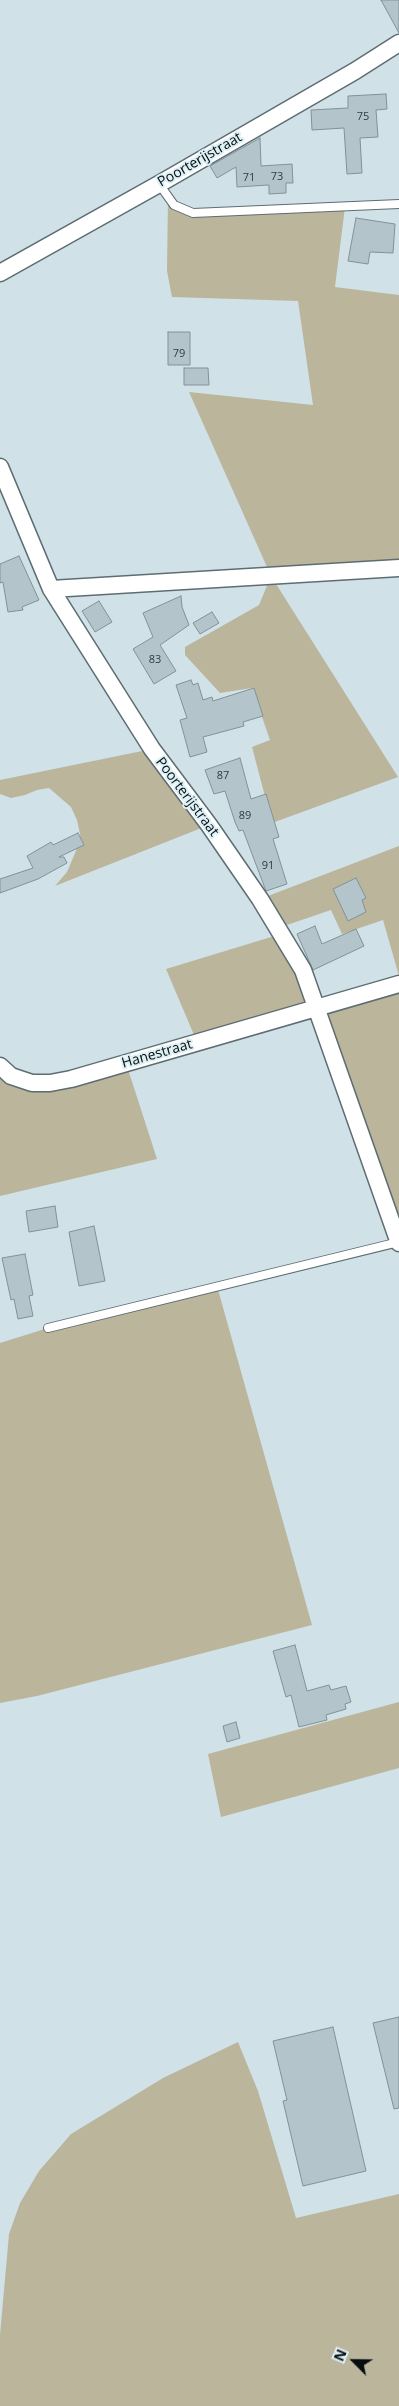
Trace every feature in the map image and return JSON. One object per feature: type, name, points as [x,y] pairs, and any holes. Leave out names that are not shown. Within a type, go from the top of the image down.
[{"type":"street","name":"Poorterijstraat","points":[[0,273],[159,184],[399,44]]},
{"type":"street","name":"Poorterijstraat","points":[[0,467],[51,589],[152,749],[209,825],[260,899],[303,970],[399,1242]]},
{"type":"street","points":[[51,589],[399,568]]},
{"type":"street","points":[[317,1007],[399,984]]},
{"type":"street","name":"Hanestraat","points":[[0,1066],[11,1076],[32,1083],[50,1083],[71,1079],[317,1007]]},
{"type":"lane","points":[[159,184],[174,205],[193,213],[399,204]]},
{"type":"lane","points":[[48,1328],[399,1242]]},
{"type":"shaded area","points":[[168,196],[180,209],[345,207],[335,287],[399,295],[399,568],[271,576],[189,392],[313,405],[298,301],[172,297],[167,271]]},
{"type":"shaded area","points":[[271,576],[398,777],[272,823],[252,747],[270,740],[252,688],[220,693],[185,655],[185,647],[259,605]]},
{"type":"shaded area","points":[[152,749],[209,825],[55,886],[67,872],[78,846],[80,834],[77,820],[71,807],[49,788],[11,798],[0,794],[0,780]]},
{"type":"shaded area","points":[[399,846],[399,976],[383,920],[342,934],[331,910],[278,928],[260,899]]},
{"type":"shaded area","points":[[281,934],[317,1007],[197,1042],[166,969]]},
{"type":"shaded area","points":[[399,989],[399,1218],[395,1212],[327,1024],[328,1015],[333,1009]]},
{"type":"shaded area","points":[[126,1063],[157,1159],[0,1196],[0,1066],[32,1083]]},
{"type":"shaded area","points":[[217,1286],[312,1625],[37,1696],[0,1703],[0,1343],[48,1328]]},
{"type":"shaded area","points":[[399,1702],[399,1768],[221,1817],[208,1754]]},
{"type":"shaded area","points":[[238,2042],[258,2091],[296,2218],[399,2194],[399,2406],[0,2406],[0,2335],[9,2234],[20,2203],[39,2171],[71,2134],[163,2078]]},
{"type":"building","points":[[381,0],[399,0],[399,33]]},
{"type":"building","points":[[386,94],[387,109],[376,110],[378,137],[360,138],[362,173],[347,174],[344,128],[312,130],[311,110],[348,108],[348,96]]},
{"type":"building","points":[[260,138],[261,166],[292,164],[293,183],[286,183],[286,193],[269,194],[269,185],[237,187],[236,167],[217,178],[210,166]]},
{"type":"building","points":[[356,218],[395,224],[393,253],[370,252],[368,264],[348,261]]},
{"type":"building","points":[[168,332],[190,332],[190,365],[168,365]]},
{"type":"building","points":[[184,368],[208,368],[209,385],[184,385]]},
{"type":"building","points":[[19,556],[39,600],[22,607],[23,610],[8,612],[3,582],[0,583],[0,564]]},
{"type":"building","points":[[181,596],[182,607],[189,625],[160,645],[176,671],[154,684],[133,649],[153,637],[143,613]]},
{"type":"building","points":[[99,601],[112,622],[95,632],[82,611]]},
{"type":"building","points":[[212,612],[219,623],[200,634],[193,623]]},
{"type":"building","points":[[191,680],[193,685],[198,683],[203,700],[212,697],[213,701],[254,688],[263,716],[243,722],[244,726],[203,737],[207,752],[190,757],[180,720],[187,718],[176,685]]},
{"type":"building","points":[[240,758],[251,799],[266,794],[279,837],[273,839],[287,884],[266,891],[243,830],[239,831],[235,822],[225,791],[214,794],[205,770]]},
{"type":"building","points":[[78,833],[84,845],[59,857],[64,857],[67,863],[38,879],[0,893],[0,879],[33,868],[27,856],[51,842],[53,845]]},
{"type":"building","points":[[356,878],[366,898],[362,900],[366,912],[348,921],[333,889]]},
{"type":"building","points":[[315,926],[322,944],[356,929],[364,946],[313,970],[297,934]]},
{"type":"building","points":[[55,1206],[58,1227],[29,1232],[26,1211]]},
{"type":"building","points":[[94,1226],[105,1281],[79,1286],[69,1232]]},
{"type":"building","points":[[25,1254],[33,1295],[29,1296],[33,1316],[18,1319],[14,1299],[11,1300],[2,1258]]},
{"type":"building","points":[[295,1645],[307,1691],[329,1685],[331,1690],[346,1686],[351,1702],[345,1704],[346,1709],[326,1715],[327,1720],[299,1727],[291,1695],[286,1697],[273,1651]]},
{"type":"building","points":[[236,1722],[240,1738],[227,1742],[223,1726]]},
{"type":"building","points":[[399,2017],[399,2108],[394,2109],[373,2023]]},
{"type":"building","points":[[333,2027],[366,2171],[303,2186],[283,2101],[287,2100],[273,2041]]}]
